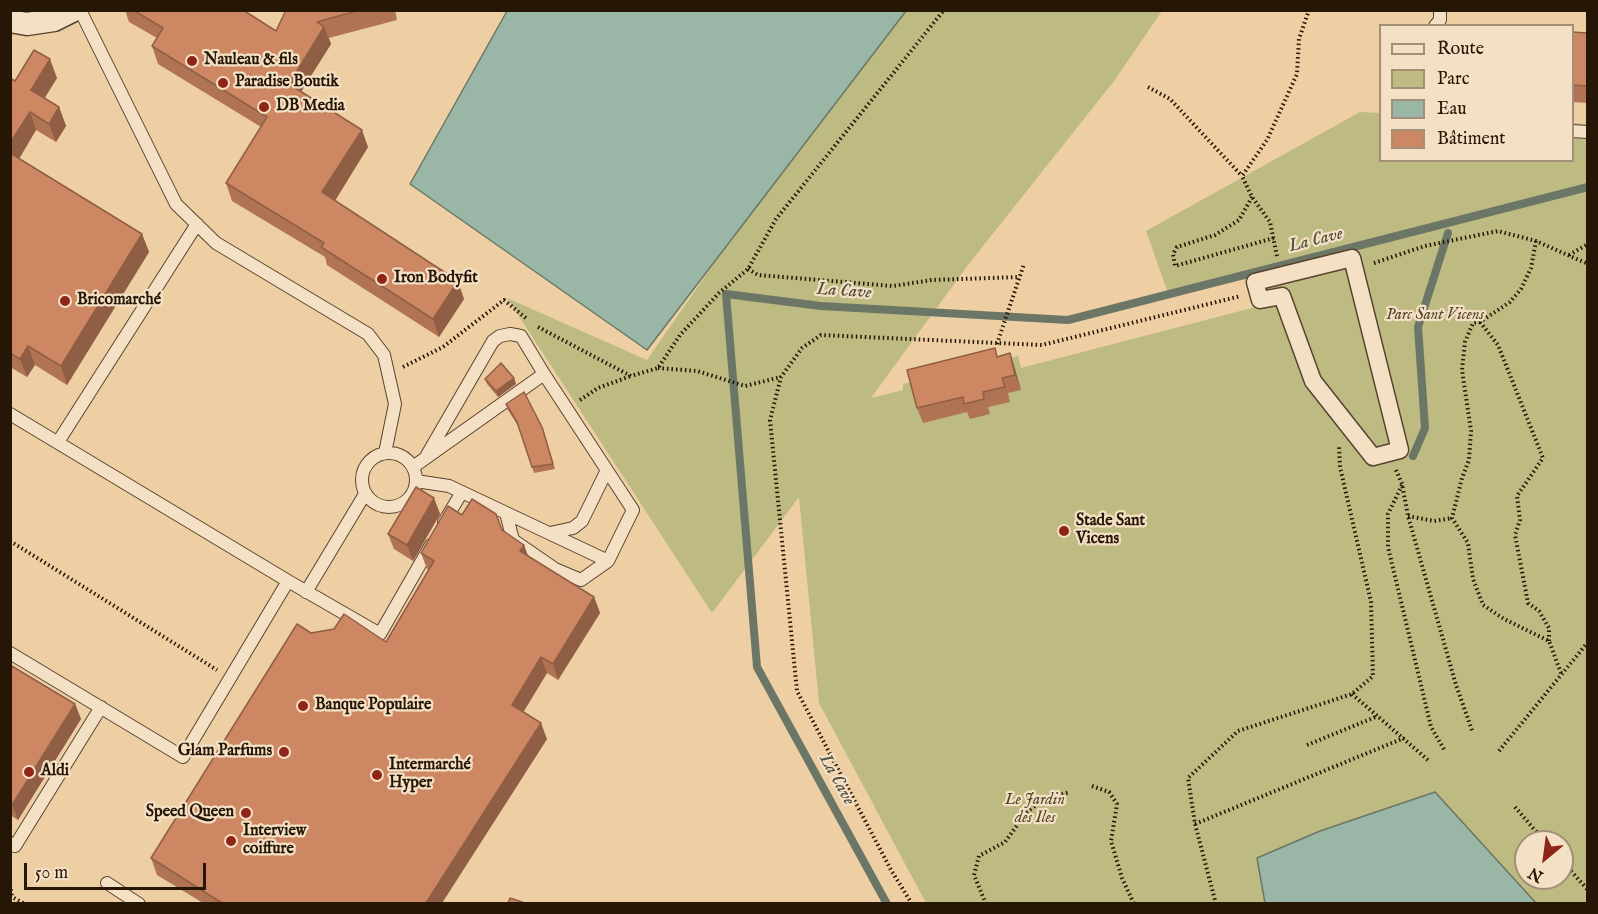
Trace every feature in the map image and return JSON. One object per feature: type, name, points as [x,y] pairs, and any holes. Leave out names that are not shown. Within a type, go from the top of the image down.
[{"type":"street","points":[[10,21],[27,24],[54,20],[74,10]]},
{"type":"street","points":[[1352,258],[1400,450],[1373,457],[1313,381],[1282,296],[1260,300],[1258,291],[1255,282],[1352,258]]},
{"type":"lane","points":[[80,10],[176,204],[216,243],[368,334],[384,355],[390,373],[395,404],[385,453]]},
{"type":"lane","points":[[1437,24],[1440,20],[1440,10]]},
{"type":"lane","points":[[58,442],[197,224]]},
{"type":"lane","points":[[425,458],[493,341],[500,336],[510,334],[521,336],[633,510],[608,561],[581,580],[555,569],[513,540],[506,513]]},
{"type":"lane","points":[[413,467],[544,374]]},
{"type":"lane","points":[[10,414],[380,634],[462,492]]},
{"type":"lane","points":[[385,453],[401,456],[413,467],[416,481],[410,498],[395,507],[378,505],[365,494],[362,477],[364,468],[370,461],[385,453]]},
{"type":"lane","points":[[549,533],[573,528],[582,521],[607,470]]},
{"type":"lane","points":[[416,481],[449,486],[608,561]]},
{"type":"lane","points":[[306,592],[365,494]]},
{"type":"lane","points":[[10,653],[183,757],[288,581]]},
{"type":"lane","points":[[10,843],[15,846],[101,707]]},
{"type":"lane","points":[[107,883],[139,903]]},
{"type":"path","points":[[658,368],[680,335],[719,293],[748,269],[776,219],[944,10]]},
{"type":"path","points":[[1242,176],[1267,140],[1297,74],[1299,39],[1309,10]]},
{"type":"path","points":[[1148,87],[1170,99],[1242,176],[1252,197],[1270,222],[1277,255]]},
{"type":"path","points":[[1252,197],[1239,220],[1215,235],[1177,247],[1173,254],[1175,266],[1274,238]]},
{"type":"path","points":[[1355,270],[1442,242],[1498,231],[1536,241],[1587,264]]},
{"type":"path","points":[[1536,241],[1531,268],[1521,290],[1510,302],[1480,322],[1473,323],[1462,350],[1462,370],[1471,431],[1469,460],[1461,478],[1452,518],[1468,543],[1473,579],[1483,605],[1504,619],[1550,641]]},
{"type":"path","points":[[1568,256],[1587,244]]},
{"type":"path","points":[[997,344],[1024,264]]},
{"type":"path","points":[[748,269],[758,275],[893,286],[932,280],[1020,277]]},
{"type":"path","points":[[912,903],[796,691],[770,420],[781,377],[802,348],[821,335],[1042,345],[1258,291]]},
{"type":"path","points":[[390,373],[443,347],[504,300],[546,333],[631,376]]},
{"type":"path","points":[[1480,322],[1498,345],[1543,458],[1517,496],[1520,520],[1515,535],[1528,603],[1539,611],[1549,628],[1550,641],[1561,673]]},
{"type":"path","points":[[567,409],[598,388],[658,368],[697,371],[745,386],[781,377]]},
{"type":"path","points":[[1216,903],[1195,824],[1188,778],[1238,731],[1352,694],[1372,676],[1373,615],[1338,449],[1346,423]]},
{"type":"path","points":[[1389,453],[1402,484],[1408,516],[1456,685],[1473,733]]},
{"type":"path","points":[[1402,484],[1388,514],[1388,547],[1431,727],[1445,751]]},
{"type":"path","points":[[1408,516],[1434,521],[1452,518]]},
{"type":"path","points":[[10,541],[230,678]]},
{"type":"path","points":[[1499,751],[1587,642]]},
{"type":"path","points":[[1352,694],[1428,760]]},
{"type":"path","points":[[1307,745],[1378,716]]},
{"type":"path","points":[[1195,824],[1404,738]]},
{"type":"path","points":[[1092,786],[1109,792],[1117,804],[1111,841],[1122,878],[1134,903]]},
{"type":"path","points":[[986,903],[975,875],[979,856],[1005,842],[1026,813],[1042,800],[1060,792],[1070,792]]},
{"type":"path","points":[[1515,807],[1535,830]]},
{"type":"path","points":[[1574,875],[1587,890]]},
{"type":"path","points":[[10,885],[11,896],[25,903]]},
{"type":"green space","points":[[905,11],[1162,11],[1114,81],[968,265],[871,398],[903,390],[903,384],[1018,356],[1021,368],[1275,302],[1269,275],[1168,293],[1146,231],[1360,112],[1379,113],[1379,162],[1574,162],[1574,123],[1587,124],[1587,903],[926,903],[819,703],[799,497],[712,613],[507,298],[647,360],[742,223]]},
{"type":"water","points":[[507,11],[906,11],[647,350],[410,184]]},
{"type":"water","points":[[1435,792],[1514,879],[1514,890],[1524,890],[1536,903],[1265,903],[1257,858],[1320,831]]},
{"type":"building","points":[[133,10],[243,10],[276,31],[286,10],[360,10],[317,22],[324,27],[289,84],[362,130],[322,192],[458,281],[433,319],[321,247],[324,243],[226,183],[267,117],[152,46],[163,28]]},
{"type":"building","points":[[1574,32],[1587,33],[1587,86],[1574,85]]},
{"type":"building","points":[[34,50],[50,59],[31,90],[59,107],[49,124],[30,112],[10,143],[10,78],[15,81]]},
{"type":"building","name":"Bricomarché","points":[[10,153],[142,234],[61,366],[28,346],[20,359],[10,353]]},
{"type":"building","points":[[995,348],[997,357],[1010,353],[1015,375],[1002,378],[1005,387],[983,392],[984,399],[964,404],[963,397],[917,408],[907,370]]},
{"type":"building","points":[[501,363],[514,378],[496,391],[485,379]]},
{"type":"building","points":[[524,392],[542,427],[553,464],[532,467],[517,422],[506,404]]},
{"type":"building","points":[[416,487],[434,498],[407,545],[388,534]]},
{"type":"building","name":"Intermarché Hyper","points":[[472,499],[496,514],[502,530],[524,545],[520,551],[594,597],[553,664],[541,657],[512,705],[541,723],[426,903],[222,903],[151,858],[297,624],[311,633],[334,629],[344,614],[386,642],[434,561],[421,553],[448,506],[462,515]]},
{"type":"building","name":"Aldi","points":[[10,665],[75,704],[12,805],[10,804]]},
{"type":"building","points":[[510,898],[525,903],[508,903]]},
{"type":"waterway","name":"La Cave","points":[[887,904],[757,667],[726,294],[821,306],[1068,320],[1588,187]]},
{"type":"waterway","points":[[1413,456],[1425,428],[1418,327],[1448,233]]},
{"type":"place","name":"Nauleau & fils","points":[[192,61]]},
{"type":"place","name":"Paradise Boutik","points":[[223,83]]},
{"type":"place","name":"DB Media","points":[[264,107]]},
{"type":"place","name":"Iron Bodyfit","points":[[382,279]]},
{"type":"place","name":"Bricomarché","points":[[65,301]]},
{"type":"place","name":"Stade Sant Vicens","points":[[1064,531]]},
{"type":"place","name":"Banque Populaire","points":[[303,706]]},
{"type":"place","name":"Glam Parfums","points":[[284,752]]},
{"type":"place","name":"Aldi","points":[[29,772]]},
{"type":"place","name":"Intermarché Hyper","points":[[377,775]]},
{"type":"place","name":"Speed Queen","points":[[246,813]]},
{"type":"place","name":"Interview coiffure","points":[[231,841]]},
{"type":"park label","name":"Parc Sant Vicens","points":[[1435,316]]},
{"type":"park label","name":"Le Jardin des Iles","points":[[1035,810]]}]
